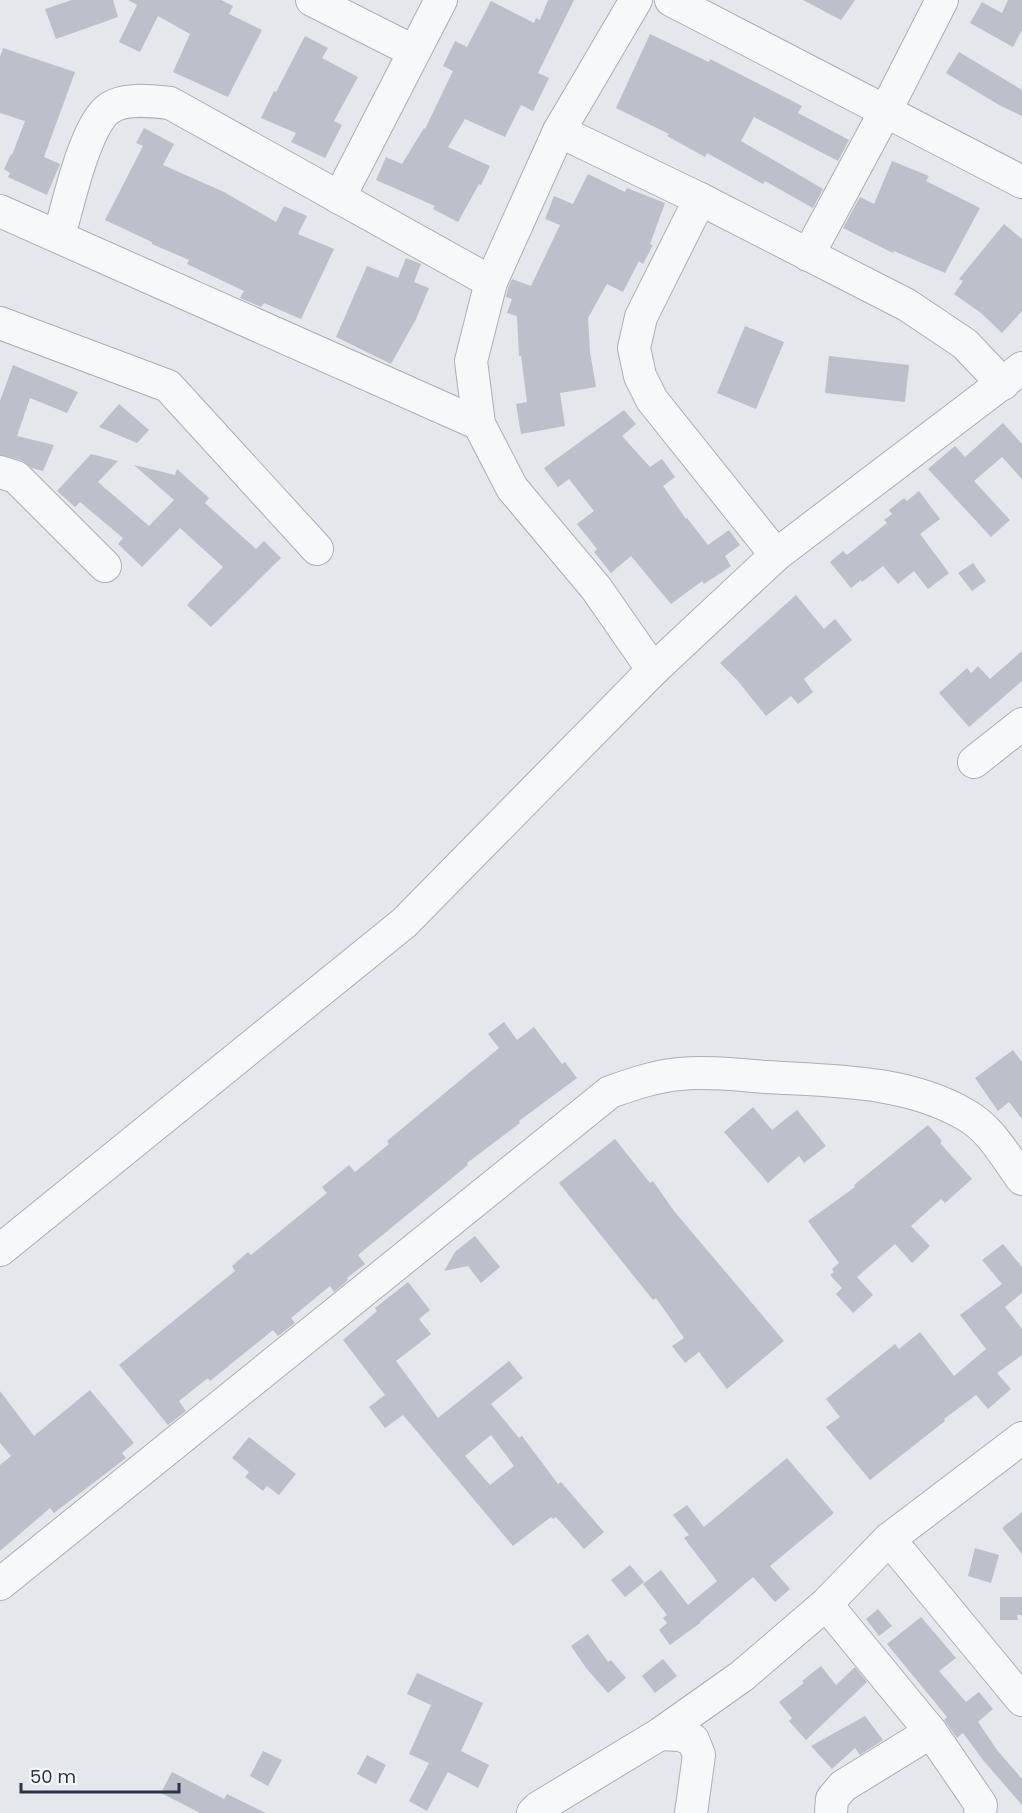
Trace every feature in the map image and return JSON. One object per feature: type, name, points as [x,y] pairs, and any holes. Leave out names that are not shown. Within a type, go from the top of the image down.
[{"type":"street","points":[[312,0],[413,51]]},
{"type":"street","points":[[339,198],[441,0]]},
{"type":"street","points":[[636,0],[559,130],[491,282],[471,361],[479,424],[512,488],[596,588],[653,670]]},
{"type":"street","points":[[671,0],[1022,182]]},
{"type":"street","points":[[808,255],[942,0]]},
{"type":"street","points":[[59,236],[88,138],[107,110],[135,100],[170,103],[491,282]]},
{"type":"street","points":[[0,1250],[404,923],[653,670],[776,555],[1013,376],[906,305],[559,130]]},
{"type":"street","points":[[700,200],[641,317],[634,348],[640,376],[652,400],[776,555]]},
{"type":"street","points":[[0,211],[479,424]]},
{"type":"street","points":[[0,323],[168,386],[317,549]]},
{"type":"street","points":[[0,472],[16,477],[105,566]]},
{"type":"street","points":[[974,762],[1022,724]]},
{"type":"street","points":[[0,1584],[610,1092],[654,1078],[691,1074],[866,1084],[919,1094],[967,1115],[988,1132],[1022,1179]]},
{"type":"street","points":[[537,1811],[660,1734],[742,1676],[826,1604],[889,1539],[1022,1438]]},
{"type":"street","points":[[889,1539],[1017,1683]]},
{"type":"street","points":[[826,1604],[931,1732],[981,1805],[980,1813]]},
{"type":"street","points":[[831,1813],[832,1799],[843,1786],[931,1732]]},
{"type":"street","points":[[660,1734],[680,1735],[693,1740],[699,1755],[691,1813]]},
{"type":"building","points":[[72,0],[113,0],[118,17],[56,39],[45,9]]},
{"type":"building","points":[[128,0],[221,0],[233,6],[229,14],[262,30],[228,97],[173,72],[190,34],[158,16],[140,52],[119,42],[137,5]]},
{"type":"building","points":[[548,0],[574,0],[538,73],[549,78],[533,111],[521,105],[505,137],[465,119],[448,147],[490,166],[458,222],[433,209],[435,206],[376,180],[386,157],[402,164],[425,129],[453,71],[443,66],[455,41],[467,47],[491,1],[534,23],[536,18],[540,20]]},
{"type":"building","points":[[803,0],[855,0],[841,20]]},
{"type":"building","points":[[1008,0],[1022,0],[1022,30],[1013,47],[970,23],[982,2],[1002,13]]},
{"type":"building","points":[[650,34],[709,62],[710,59],[802,106],[798,113],[849,140],[838,161],[754,117],[741,141],[823,189],[813,208],[765,181],[763,184],[707,153],[705,157],[667,136],[669,134],[616,108]]},
{"type":"building","points":[[305,36],[328,48],[322,58],[358,77],[334,121],[342,125],[325,158],[291,142],[296,133],[261,118]]},
{"type":"building","points":[[3,48],[75,72],[44,157],[60,164],[47,195],[8,177],[10,173],[4,169],[25,121],[0,113],[0,57]]},
{"type":"building","points":[[959,52],[1022,90],[1022,116],[946,73]]},
{"type":"building","points":[[144,128],[174,144],[163,165],[224,192],[276,222],[284,206],[307,216],[298,234],[334,249],[301,319],[264,303],[261,307],[240,298],[244,291],[187,264],[189,260],[105,220],[143,146],[136,143]]},
{"type":"building","points":[[892,161],[929,176],[926,181],[980,208],[945,273],[894,251],[893,253],[843,228],[860,197],[874,204]]},
{"type":"building","points":[[588,174],[625,192],[627,188],[665,203],[650,244],[653,245],[643,264],[639,261],[623,292],[607,284],[588,318],[590,352],[596,387],[560,393],[565,426],[521,434],[516,404],[527,402],[521,356],[519,356],[517,316],[507,313],[512,299],[506,297],[508,288],[512,279],[531,286],[560,225],[545,219],[554,196],[573,204]]},
{"type":"building","points":[[1004,224],[1022,239],[1022,311],[1002,333],[981,313],[954,294],[963,281],[959,279]]},
{"type":"building","points":[[406,258],[421,264],[414,282],[429,288],[416,319],[391,364],[336,337],[367,266],[398,278]]},
{"type":"building","points":[[745,326],[784,342],[756,409],[717,393]]},
{"type":"building","points":[[829,356],[909,365],[905,402],[825,393]]},
{"type":"building","points":[[13,365],[78,392],[67,413],[30,398],[17,436],[54,445],[43,471],[32,468],[21,460],[0,455],[0,401]]},
{"type":"building","points":[[119,404],[149,430],[137,443],[99,427]]},
{"type":"building","points":[[624,410],[636,424],[622,436],[650,467],[662,459],[675,477],[663,486],[708,545],[729,530],[740,545],[725,556],[731,566],[704,584],[702,581],[671,604],[631,556],[611,573],[594,552],[597,549],[577,524],[594,511],[569,479],[558,487],[544,468]]},
{"type":"building","points":[[1003,423],[1022,444],[1022,479],[1002,457],[974,481],[1010,520],[991,537],[928,469],[955,446],[965,457]]},
{"type":"building","points":[[91,454],[118,461],[98,482],[149,526],[174,500],[134,465],[175,475],[177,469],[209,498],[205,503],[256,549],[264,541],[281,558],[211,627],[187,605],[223,567],[180,528],[142,567],[118,544],[123,538],[80,502],[75,507],[57,491]]},
{"type":"building","points":[[919,491],[940,519],[920,534],[949,573],[928,589],[914,571],[898,584],[883,566],[851,588],[830,562],[843,551],[847,555],[887,523],[884,520],[892,514],[889,510],[904,498],[907,501]]},
{"type":"building","points":[[973,563],[986,581],[972,591],[958,573]]},
{"type":"building","points":[[796,595],[824,629],[835,619],[852,640],[804,679],[813,692],[798,704],[791,696],[766,716],[720,663]]},
{"type":"building","points":[[1022,651],[1022,681],[969,727],[939,693],[967,668],[971,673],[978,666],[990,679]]},
{"type":"building","points":[[504,1022],[517,1040],[534,1027],[562,1064],[565,1062],[577,1078],[467,1163],[468,1165],[358,1255],[365,1264],[334,1292],[330,1286],[291,1318],[295,1323],[278,1336],[273,1330],[210,1381],[208,1378],[179,1401],[186,1411],[168,1425],[119,1365],[235,1271],[232,1266],[248,1252],[251,1255],[327,1193],[322,1187],[349,1165],[355,1172],[389,1144],[387,1141],[499,1048],[488,1034]]},
{"type":"building","points":[[1013,1050],[1022,1062],[1022,1119],[1009,1102],[998,1111],[975,1078]]},
{"type":"building","points":[[753,1107],[772,1130],[797,1110],[826,1146],[804,1163],[799,1156],[768,1183],[724,1132]]},
{"type":"building","points":[[928,1125],[942,1141],[940,1143],[972,1179],[945,1203],[941,1199],[911,1226],[930,1246],[912,1263],[895,1244],[857,1277],[873,1295],[853,1313],[836,1294],[842,1288],[830,1275],[834,1272],[832,1269],[839,1263],[808,1221],[855,1187],[854,1185]]},
{"type":"building","points":[[615,1139],[650,1183],[653,1181],[674,1211],[784,1341],[727,1389],[699,1352],[685,1363],[672,1346],[684,1338],[656,1298],[653,1300],[559,1183]]},
{"type":"building","points":[[475,1236],[500,1267],[481,1283],[468,1266],[444,1271],[455,1252]]},
{"type":"building","points":[[1003,1244],[1022,1267],[1022,1293],[1005,1307],[1022,1329],[1022,1355],[997,1373],[1011,1389],[988,1409],[976,1395],[870,1480],[826,1427],[840,1417],[826,1399],[895,1344],[899,1349],[920,1332],[954,1376],[986,1349],[960,1315],[1002,1284],[982,1260]]},
{"type":"building","points":[[408,1282],[430,1310],[419,1319],[431,1334],[396,1361],[438,1418],[509,1361],[523,1378],[491,1404],[519,1438],[522,1436],[558,1484],[561,1482],[604,1532],[584,1549],[556,1517],[553,1519],[551,1517],[513,1546],[403,1415],[385,1428],[369,1407],[385,1395],[343,1340],[377,1311],[375,1308]],"holes":[[[491,1435],[514,1466],[490,1485],[465,1456]]]},
{"type":"building","points":[[90,1390],[134,1443],[122,1453],[126,1458],[54,1513],[50,1508],[0,1551],[0,1465],[11,1456],[0,1443],[0,1391],[34,1436]]},
{"type":"building","points":[[249,1437],[296,1474],[279,1495],[267,1486],[263,1491],[245,1477],[249,1472],[232,1458]]},
{"type":"building","points":[[787,1458],[834,1513],[770,1566],[790,1589],[775,1602],[753,1577],[700,1623],[670,1645],[659,1630],[667,1623],[663,1618],[667,1615],[643,1584],[661,1570],[688,1605],[717,1581],[684,1538],[689,1535],[673,1515],[687,1505],[704,1527]]},
{"type":"building","points":[[1022,1512],[1022,1554],[1002,1528]]},
{"type":"building","points":[[975,1548],[999,1555],[991,1583],[968,1576]]},
{"type":"building","points":[[630,1565],[644,1582],[625,1597],[611,1580]]},
{"type":"building","points":[[1000,1597],[1022,1597],[1022,1615],[1017,1615],[1018,1620],[1000,1620]]},
{"type":"building","points":[[878,1609],[892,1626],[879,1636],[866,1619]]},
{"type":"building","points":[[921,1617],[956,1658],[939,1671],[966,1702],[979,1692],[993,1709],[978,1722],[997,1750],[1022,1779],[1022,1805],[963,1733],[957,1738],[944,1720],[947,1717],[887,1644]]},
{"type":"building","points":[[588,1634],[608,1662],[611,1660],[626,1678],[608,1693],[586,1668],[571,1646]]},
{"type":"building","points":[[663,1659],[677,1676],[655,1693],[642,1676]]},
{"type":"building","points":[[821,1666],[836,1685],[855,1667],[867,1682],[806,1740],[789,1721],[792,1718],[779,1702],[804,1683],[802,1681]]},
{"type":"building","points":[[417,1673],[483,1703],[461,1751],[489,1765],[478,1788],[448,1772],[427,1811],[409,1801],[429,1763],[409,1754],[431,1705],[407,1694]]},
{"type":"building","points":[[865,1716],[883,1740],[860,1755],[855,1748],[832,1769],[811,1746]]},
{"type":"building","points":[[263,1751],[282,1760],[268,1786],[250,1776]]},
{"type":"building","points":[[367,1755],[386,1765],[376,1784],[357,1774]]},
{"type":"building","points":[[172,1772],[224,1799],[227,1794],[266,1813],[200,1813],[161,1793]]}]
